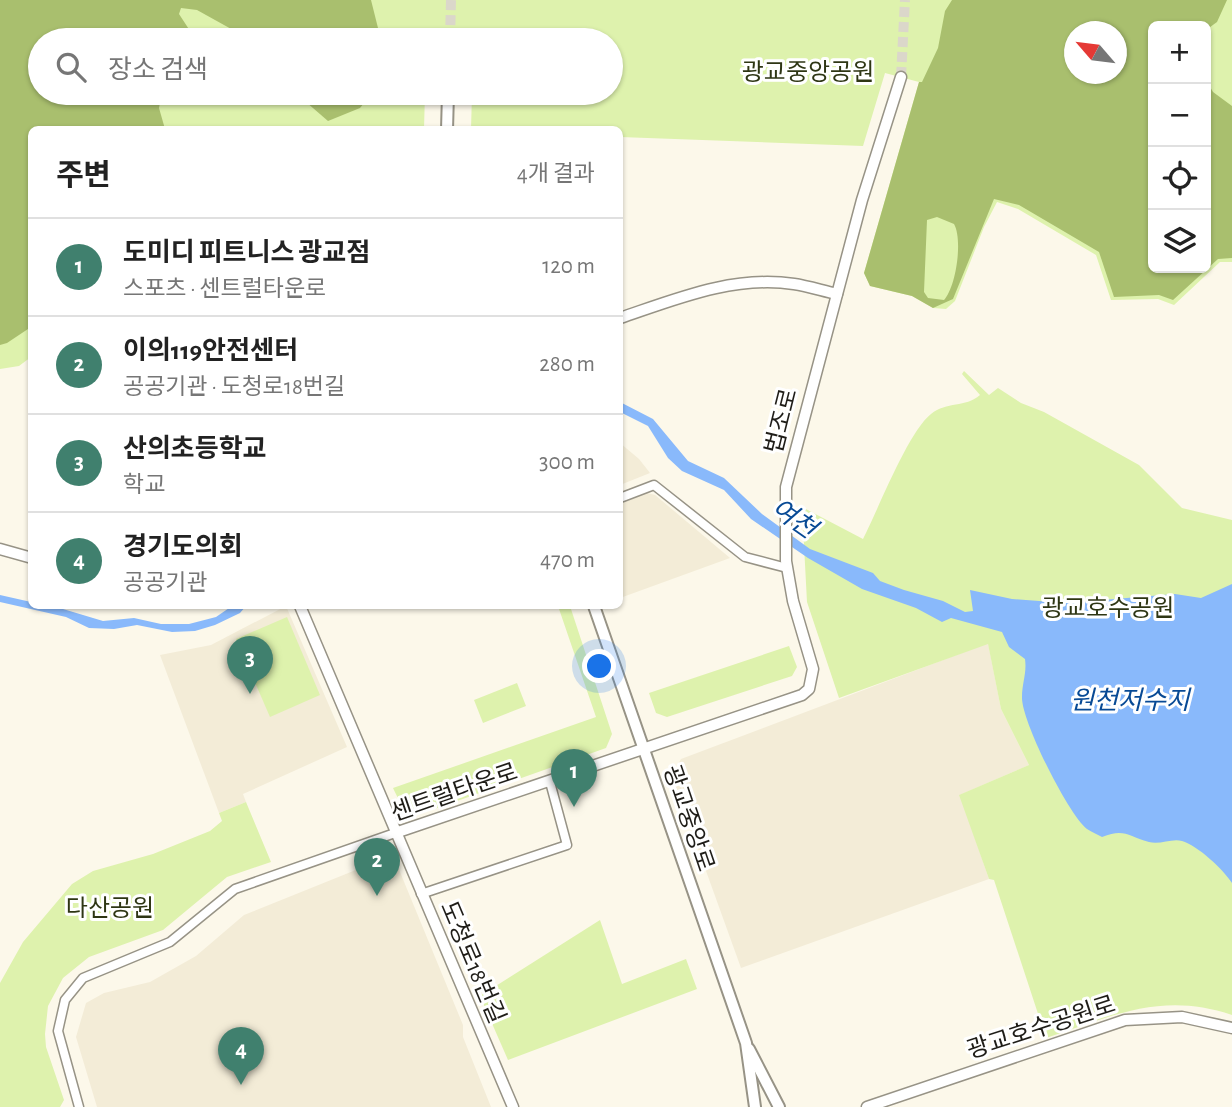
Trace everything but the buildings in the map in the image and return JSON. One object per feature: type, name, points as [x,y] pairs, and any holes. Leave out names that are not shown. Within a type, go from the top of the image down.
[{"type":"main road","points":[[447,126],[448,105]]},
{"type":"main road","name":"광교중앙로","points":[[595,609],[746,1043],[779,1107]]},
{"type":"main road","name":"광교중앙로","points":[[746,1043],[755,1107]]},
{"type":"street","name":"법조로","points":[[643,750],[802,695],[809,689],[813,669],[793,601],[786,565],[786,503],[798,437],[837,293],[901,78]]},
{"type":"street","points":[[623,317],[690,293],[741,282],[794,284],[837,293]]},
{"type":"street","points":[[623,497],[654,485],[745,558],[786,565]]},
{"type":"street","points":[[0,549],[28,557]]},
{"type":"street","name":"도청로18번길","points":[[301,609],[513,1107]]},
{"type":"street","name":"센트럴타운로","points":[[79,1107],[58,1031],[65,1000],[83,978],[170,942],[235,889],[643,750]]},
{"type":"street","name":"센트럴타운로","points":[[421,894],[567,845],[550,782]]},
{"type":"street","name":"광교호수공원로","points":[[867,1107],[1125,1020],[1182,1017],[1232,1028]]},
{"type":"shaded area","points":[[623,446],[639,459],[650,473],[623,484]]},
{"type":"shaded area","points":[[647,493],[655,495],[730,558],[623,597],[623,503]]},
{"type":"shaded area","points":[[280,609],[287,609],[347,747],[243,794],[246,802],[219,813],[160,655],[211,645]]},
{"type":"shaded area","points":[[988,643],[1001,709],[1029,765],[960,795],[989,879],[741,968],[675,785],[683,781],[678,764],[681,759]]},
{"type":"shaded area","points":[[393,855],[463,1025],[463,1037],[491,1107],[97,1107],[76,1037],[86,1003],[104,993],[150,982],[196,956],[244,915]]},
{"type":"green space","name":"광교중앙공원","points":[[0,0],[1232,0],[1232,262],[1220,262],[1211,270],[1211,21],[1148,21],[1148,273],[1208,273],[1174,305],[1158,299],[1111,300],[1096,255],[1018,209],[997,202],[984,227],[955,301],[946,309],[933,308],[912,296],[870,286],[864,273],[919,82],[885,73],[863,146],[623,137],[623,126],[471,126],[472,105],[623,105],[623,28],[28,28],[28,105],[425,105],[424,126],[28,126],[28,359],[19,366],[0,369]]},
{"type":"green space","points":[[0,0],[371,0],[378,28],[229,28],[197,10],[181,8],[179,14],[188,28],[28,28],[28,105],[160,105],[164,126],[28,126],[28,329],[0,345]]},
{"type":"green space","points":[[952,0],[1227,0],[1217,22],[1211,26],[1211,21],[1148,21],[1148,273],[1203,273],[1173,300],[1159,295],[1114,297],[1099,252],[1019,205],[994,199],[953,299],[933,308],[912,296],[870,286],[864,273],[919,82],[922,82],[938,48],[945,11]],"holes":[[[937,217],[954,224],[958,252],[952,285],[944,300],[928,298],[924,292],[927,220]]]},
{"type":"green space","points":[[1211,89],[1232,106],[1232,258],[1218,259],[1211,265]]},
{"type":"green space","points":[[309,105],[362,105],[360,108],[328,121]]},
{"type":"green space","name":"광교호수공원","points":[[964,371],[989,395],[998,388],[1021,403],[1044,412],[1139,465],[1182,508],[1232,520],[1232,1015],[1183,1005],[1160,1006],[1115,1015],[1046,1038],[994,880],[989,879],[959,795],[1029,765],[1001,709],[988,644],[839,698],[807,602],[802,507],[863,539],[903,454],[922,423],[943,407],[968,402],[980,395],[962,374]]},
{"type":"green space","points":[[559,609],[571,609],[612,734],[606,748],[426,812],[409,810],[393,788],[596,717]]},
{"type":"green space","points":[[287,617],[320,695],[270,717],[236,639]]},
{"type":"green space","points":[[789,646],[797,667],[792,676],[667,717],[656,713],[649,693]]},
{"type":"green space","points":[[517,683],[526,706],[483,723],[474,700]]},
{"type":"green space","name":"다산공원","points":[[246,802],[271,862],[227,877],[163,930],[89,957],[63,978],[48,1006],[45,1034],[46,1047],[64,1100],[60,1107],[0,1107],[0,983],[23,942],[72,884],[93,871],[153,854],[210,831],[222,821],[219,813]]},
{"type":"green space","points":[[600,920],[622,984],[686,959],[697,989],[508,1060],[480,996]]},
{"type":"water","name":"원천저수지","points":[[623,404],[653,419],[688,461],[724,478],[762,514],[810,549],[873,573],[880,581],[943,601],[965,612],[973,611],[970,590],[1012,599],[1066,603],[1175,594],[1201,598],[1232,584],[1232,883],[1210,859],[1188,843],[1178,840],[1153,843],[1121,833],[1102,837],[1087,829],[1058,787],[1037,745],[1022,697],[1025,659],[1009,647],[1002,632],[951,618],[942,622],[916,608],[862,589],[808,558],[751,519],[724,490],[682,471],[668,458],[648,426],[623,414]]},
{"type":"water","points":[[0,595],[28,601],[28,608],[0,602]]},
{"type":"water","points":[[31,609],[63,609],[103,621],[134,618],[161,624],[189,624],[216,617],[228,609],[243,609],[215,625],[195,631],[172,632],[137,625],[114,629],[89,628],[66,617]]},
{"type":"tunnel","points":[[450,28],[451,0]]},
{"type":"tunnel","points":[[901,77],[905,0]]},
{"type":"place","name":"산의초등학교","points":[[250,694]]},
{"type":"place","name":"도미디 피트니스 광교점","points":[[574,807]]},
{"type":"place","name":"이의119안전센터","points":[[377,896]]},
{"type":"place","name":"경기도의회","points":[[241,1085]]},
{"type":"water label","name":"여천","points":[[794,518]]}]
